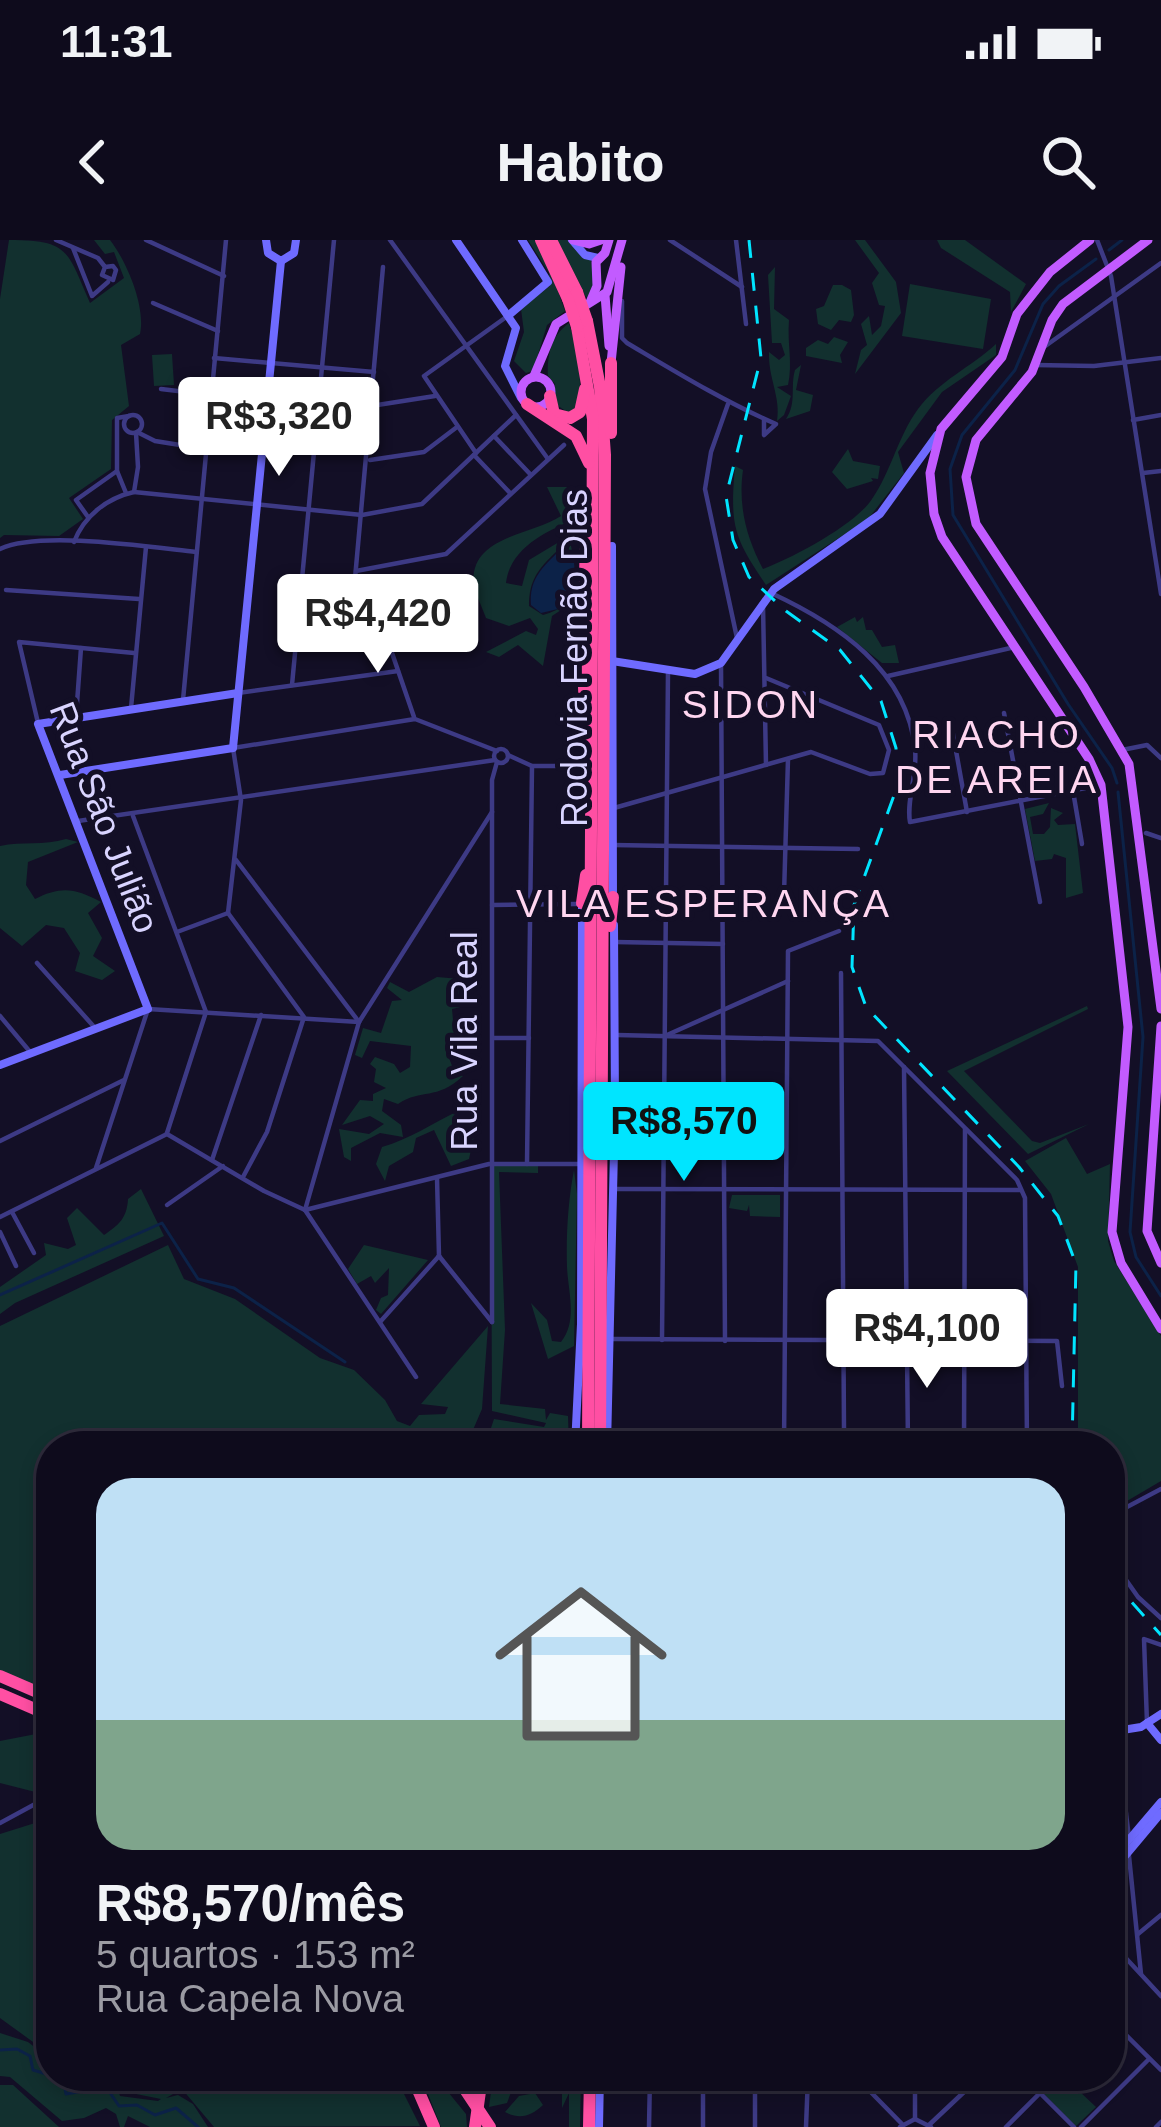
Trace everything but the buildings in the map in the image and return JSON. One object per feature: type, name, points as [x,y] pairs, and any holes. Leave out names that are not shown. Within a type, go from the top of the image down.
[{"type":"highway","name":"Rodovia Fernão Dias","points":[[541,240],[573,296]]},
{"type":"highway","name":"Rodovia Fernão Dias","points":[[551,240],[600,387],[603,1431]]},
{"type":"highway","name":"Rodovia Fernão Dias","points":[[582,324],[599,501],[584,556],[584,737],[593,771],[593,814],[588,1359],[583,1431]]},
{"type":"highway","points":[[599,501],[611,452],[611,363]]},
{"type":"highway","points":[[550,395],[554,414],[576,416],[584,404],[586,364]]},
{"type":"highway","points":[[521,406],[583,444],[612,546]]},
{"type":"highway","points":[[582,904],[593,814]]},
{"type":"highway","points":[[600,1058],[613,897]]},
{"type":"highway","points":[[606,1431],[608,1419]]},
{"type":"highway","points":[[0,1676],[36,1692]]},
{"type":"highway","points":[[0,1694],[36,1710]]},
{"type":"highway","points":[[418,2091],[434,2127]]},
{"type":"highway","points":[[466,2091],[490,2127]]},
{"type":"highway","points":[[475,2127],[480,2091]]},
{"type":"highway","points":[[589,2127],[590,2091]]},
{"type":"main road","points":[[266,240],[268,253],[281,260],[291,257],[299,241]]},
{"type":"main road","points":[[456,240],[517,334],[505,366],[521,406]]},
{"type":"main road","points":[[508,315],[548,282],[522,240]]},
{"type":"main road","points":[[572,240],[589,244],[605,240],[597,290],[590,302]]},
{"type":"main road","points":[[572,240],[585,254],[612,254],[616,260]]},
{"type":"main road","points":[[611,363],[605,295],[624,240]]},
{"type":"main road","points":[[611,363],[624,240]]},
{"type":"main road","points":[[1148,240],[1063,304],[1035,365],[976,440],[966,476],[976,524],[1122,750],[1132,776],[1161,1010]]},
{"type":"main road","points":[[612,661],[694,674],[721,663],[771,593],[866,527],[1002,357],[1017,314],[1049,272],[1096,242]]},
{"type":"main road","points":[[60,775],[233,748],[281,260]]},
{"type":"main road","points":[[521,406],[556,324],[605,295]]},
{"type":"main road","points":[[505,366],[534,378],[550,395],[541,406],[521,406]]},
{"type":"main road","points":[[941,429],[930,492],[942,537],[1089,759],[1101,785],[1128,1027],[1112,1232],[1121,1263],[1161,1329]]},
{"type":"main road","points":[[913,469],[927,467],[930,473]]},
{"type":"main road","name":"Rodovia Fernão Dias","points":[[608,1419],[615,942],[612,546]]},
{"type":"main road","points":[[38,724],[238,693]]},
{"type":"main road","name":"Rua São Julião","points":[[38,724],[148,1009]]},
{"type":"main road","name":"Rodovia Fernão Dias","points":[[582,904],[582,1431]]},
{"type":"main road","points":[[0,1065],[148,1009]]},
{"type":"main road","points":[[1161,1026],[1147,1232],[1161,1263]]},
{"type":"main road","points":[[1125,1728],[1161,1714]]},
{"type":"main road","points":[[1147,1723],[1161,1740]]},
{"type":"main road","points":[[1125,1845],[1161,1802]]},
{"type":"main road","points":[[1125,1857],[1161,1813]]},
{"type":"main road","points":[[599,2127],[600,2091]]},
{"type":"street","points":[[56,240],[98,258],[105,267]]},
{"type":"street","points":[[146,240],[224,276]]},
{"type":"street","points":[[183,701],[226,240]]},
{"type":"street","points":[[292,686],[334,240]]},
{"type":"street","points":[[390,240],[467,344],[521,406],[548,459]]},
{"type":"street","points":[[670,240],[742,287]]},
{"type":"street","points":[[736,240],[746,324]]},
{"type":"street","points":[[1096,242],[1108,267],[1114,299],[1161,594]]},
{"type":"street","points":[[73,248],[92,296],[116,277],[110,264],[102,275],[109,281]]},
{"type":"street","points":[[1043,347],[1161,263]]},
{"type":"street","points":[[351,623],[383,267]]},
{"type":"street","points":[[620,277],[622,338],[728,404],[764,419],[776,424],[764,435],[764,419]]},
{"type":"street","points":[[153,303],[218,331]]},
{"type":"street","points":[[508,315],[424,379],[475,454],[510,494]]},
{"type":"street","points":[[214,358],[374,372]]},
{"type":"street","points":[[1035,365],[1124,364],[1161,358]]},
{"type":"street","points":[[161,389],[211,395]]},
{"type":"street","points":[[371,406],[435,396]]},
{"type":"street","points":[[728,404],[711,452],[705,489],[737,641]]},
{"type":"street","points":[[74,542],[88,517],[130,493],[362,515],[422,505],[521,406]]},
{"type":"street","points":[[1133,420],[1161,415]]},
{"type":"street","points":[[129,416],[125,427],[136,433],[206,449]]},
{"type":"street","points":[[129,416],[142,420],[136,433],[138,467],[130,493],[117,471],[117,418],[129,416]]},
{"type":"street","points":[[367,460],[424,452],[457,428]]},
{"type":"street","points":[[494,436],[531,475]]},
{"type":"street","points":[[356,571],[446,554],[563,445]]},
{"type":"street","points":[[88,517],[76,500],[117,471]]},
{"type":"street","points":[[1141,474],[1161,471]]},
{"type":"street","points":[[1150,527],[1161,526]]},
{"type":"street","points":[[0,549],[16,542],[74,542],[196,552]]},
{"type":"street","points":[[131,709],[146,547]]},
{"type":"street","points":[[6,590],[140,599]]},
{"type":"street","points":[[771,593],[818,617],[888,676],[905,704],[913,730],[915,782],[910,822],[993,811],[1101,785]]},
{"type":"street","points":[[763,605],[766,765]]},
{"type":"street","points":[[297,631],[381,620],[415,719]]},
{"type":"street","name":"Rua São Julião","points":[[38,724],[19,642],[81,647]]},
{"type":"street","points":[[76,717],[81,647],[134,653]]},
{"type":"street","points":[[888,676],[1016,647]]},
{"type":"street","points":[[721,663],[725,1341]]},
{"type":"street","points":[[238,693],[398,670]]},
{"type":"street","points":[[662,1340],[668,670]]},
{"type":"street","points":[[614,808],[818,752],[870,774],[887,768],[889,750],[879,725],[766,678]]},
{"type":"street","points":[[1004,713],[1015,805],[1040,902]]},
{"type":"street","points":[[304,1017],[228,913],[241,800],[233,748],[415,719],[497,751],[503,749],[532,766],[560,766]]},
{"type":"street","points":[[951,723],[967,812]]},
{"type":"street","points":[[1122,750],[1147,745],[1161,758]]},
{"type":"street","name":"Rua Vila Real","points":[[439,1256],[492,1322],[491,904],[497,751]]},
{"type":"street","points":[[78,821],[504,762],[508,755]]},
{"type":"street","points":[[784,895],[788,759]]},
{"type":"street","points":[[527,1164],[532,766]]},
{"type":"street","points":[[1073,791],[1082,844]]},
{"type":"street","points":[[304,1210],[359,1022],[492,812]]},
{"type":"street","points":[[0,1217],[166,1134],[206,1012],[133,816]]},
{"type":"street","points":[[1146,832],[1161,838]]},
{"type":"street","points":[[613,845],[858,849]]},
{"type":"street","points":[[236,860],[359,1022]]},
{"type":"street","points":[[491,904],[582,904]]},
{"type":"street","points":[[176,933],[228,913]]},
{"type":"street","points":[[784,1431],[788,951],[839,931]]},
{"type":"street","points":[[615,942],[723,944]]},
{"type":"street","points":[[37,963],[96,1028]]},
{"type":"street","points":[[841,973],[844,1429]]},
{"type":"street","points":[[664,1036],[788,981]]},
{"type":"street","points":[[96,1168],[148,1009],[359,1022]]},
{"type":"street","points":[[212,1160],[261,1015]]},
{"type":"street","points":[[0,1016],[31,1053]]},
{"type":"street","points":[[242,1178],[267,1132],[304,1017]]},
{"type":"street","points":[[614,1035],[878,1041],[1017,1180],[1025,1198],[1027,1431]]},
{"type":"street","points":[[492,1038],[530,1038]]},
{"type":"street","points":[[904,1067],[908,1431]]},
{"type":"street","points":[[0,1141],[124,1080]]},
{"type":"street","points":[[964,1431],[965,1129]]},
{"type":"street","points":[[166,1134],[304,1210],[416,1377]]},
{"type":"street","points":[[304,1210],[492,1164],[581,1164]]},
{"type":"street","points":[[167,1204],[223,1166]]},
{"type":"street","points":[[380,1322],[439,1256],[437,1178]]},
{"type":"street","points":[[612,1189],[1021,1190]]},
{"type":"street","points":[[12,1212],[34,1253]]},
{"type":"street","points":[[0,1232],[16,1266]]},
{"type":"street","points":[[607,1339],[1058,1341],[1062,1386]]},
{"type":"street","points":[[1125,1508],[1161,1489]]},
{"type":"street","points":[[1125,1579],[1161,1618]]},
{"type":"street","points":[[1147,1723],[1144,1640],[1161,1645]]},
{"type":"street","points":[[0,1822],[36,1804]]},
{"type":"street","points":[[1125,1811],[1141,1974]]},
{"type":"street","points":[[1138,1934],[1161,1916]]},
{"type":"street","points":[[1125,1959],[1161,1996]]},
{"type":"street","points":[[1154,1988],[1161,1982]]},
{"type":"street","points":[[1125,2035],[1161,2070]]},
{"type":"street","points":[[1125,2082],[1149,2059]]},
{"type":"street","points":[[649,2127],[650,2091]]},
{"type":"street","points":[[703,2127],[704,2091]]},
{"type":"street","points":[[755,2091],[755,2127]]},
{"type":"street","points":[[806,2127],[807,2091]]},
{"type":"street","points":[[870,2091],[901,2126],[915,2119]]},
{"type":"street","points":[[915,2091],[915,2119]]},
{"type":"street","points":[[915,2119],[930,2126],[966,2091]]},
{"type":"street","points":[[1006,2127],[1041,2093],[1077,2127],[1115,2091]]},
{"type":"green space","points":[[9,240],[44,243],[64,252],[90,303],[124,278],[114,252],[105,254],[94,240],[110,240],[138,298],[140,334],[121,345],[129,406],[112,420],[111,469],[69,498],[83,519],[59,536],[0,538],[0,299]]},
{"type":"green space","points":[[528,240],[535,240],[548,263],[565,311],[547,325],[533,371],[526,373],[514,361],[524,332],[521,309],[550,286],[549,273]]},
{"type":"green space","points":[[555,240],[569,240],[591,260],[595,282],[590,296],[586,297]]},
{"type":"green space","points":[[855,240],[865,240],[896,282],[901,313],[855,374],[861,350],[867,345],[861,324],[869,316],[872,335],[881,326],[885,306],[879,305],[872,283],[879,273]]},
{"type":"green space","points":[[937,240],[965,240],[1026,284],[1011,312],[1010,292],[941,248]]},
{"type":"green space","points":[[775,267],[774,309],[789,320],[790,361],[788,385],[777,387],[791,396],[777,421],[769,352],[779,360],[785,355],[781,343],[772,343],[768,275]]},
{"type":"green space","points":[[910,284],[991,299],[983,349],[902,336]]},
{"type":"green space","points":[[833,285],[851,290],[854,315],[851,322],[839,320],[831,330],[818,324],[816,309],[824,306]]},
{"type":"green space","points":[[569,323],[577,353],[580,403],[569,413],[555,404],[555,384],[548,368],[554,340]]},
{"type":"green space","points":[[834,337],[848,342],[840,355],[842,363],[806,356],[806,348],[818,340],[828,344]]},
{"type":"green space","points":[[996,344],[996,355],[942,392],[898,452],[904,473],[868,519],[766,585],[736,530],[735,466],[743,470],[745,521],[763,569],[822,540],[864,509],[918,409]]},
{"type":"green space","points":[[172,354],[174,385],[154,386],[152,355]]},
{"type":"green space","points":[[801,365],[796,390],[813,395],[810,411],[786,419],[795,370]]},
{"type":"green space","points":[[848,449],[853,461],[880,466],[878,479],[847,489],[832,472]]},
{"type":"green space","points":[[547,487],[575,487],[577,519],[522,550],[506,583],[522,586],[529,560],[569,536],[573,556],[557,551],[540,569],[531,589],[529,606],[543,615],[565,604],[578,585],[579,589],[570,604],[552,616],[543,666],[518,645],[499,657],[486,652],[526,631],[536,635],[538,629],[530,618],[509,626],[486,618],[474,588],[458,616],[441,607],[458,578],[474,587],[474,570],[490,547],[561,516]]},
{"type":"green space","points":[[855,617],[857,622],[863,617],[866,630],[872,630],[882,647],[895,645],[899,663],[882,663],[837,627]]},
{"type":"green space","points":[[1049,803],[1043,814],[1030,817],[1033,834],[1044,834],[1050,827],[1051,808],[1063,813],[1054,820],[1058,825],[1075,824],[1083,893],[1066,898],[1066,858],[1054,854],[1052,859],[1035,861],[1025,809]]},
{"type":"green space","points":[[66,839],[78,842],[28,862],[26,885],[35,899],[68,890],[101,902],[88,913],[102,938],[93,956],[115,971],[102,980],[75,971],[80,953],[64,928],[46,925],[22,946],[0,928],[0,846]]},
{"type":"green space","points":[[437,977],[472,980],[465,1006],[452,1009],[453,1020],[466,1026],[449,1058],[454,1071],[463,1076],[445,1089],[398,1104],[384,1099],[382,1111],[401,1125],[403,1137],[380,1133],[351,1148],[351,1161],[344,1157],[339,1129],[369,1134],[384,1124],[370,1116],[342,1125],[360,1100],[373,1101],[373,1094],[386,1088],[374,1082],[376,1069],[370,1064],[375,1057],[394,1064],[400,1073],[410,1067],[411,1046],[370,1041],[362,1058],[355,1055],[363,1028],[381,1033],[392,1001],[402,1000],[387,988],[390,982],[409,992]]},
{"type":"green space","points":[[1087,1006],[964,1071],[1032,1141],[1040,1143],[1089,1124],[1028,1154],[947,1071]]},
{"type":"green space","points":[[458,1111],[472,1117],[476,1127],[469,1159],[451,1166],[434,1130],[416,1138],[413,1152],[389,1166],[385,1181],[376,1164],[382,1147]]},
{"type":"green space","points":[[1066,1138],[1087,1174],[1110,1164],[1108,1241],[1114,1261],[1161,1336],[1161,1481],[1125,1502],[1125,1431],[1078,1431],[1078,1267],[1051,1194],[1025,1161]]},
{"type":"green space","points":[[491,1166],[538,1166],[538,1173],[499,1172],[505,1330],[500,1404],[545,1409],[546,1420],[550,1413],[568,1416],[568,1431],[490,1431],[494,1419],[544,1427],[546,1423],[492,1411]]},
{"type":"green space","points":[[574,1170],[574,1346],[548,1359],[531,1303],[547,1320],[552,1341],[561,1342],[571,1315],[567,1243]]},
{"type":"green space","points":[[141,1189],[164,1236],[0,1314],[0,1287],[46,1255],[44,1243],[68,1249],[76,1245],[67,1218],[77,1208],[104,1235],[121,1220],[128,1199]]},
{"type":"green space","points":[[732,1195],[780,1195],[780,1217],[750,1216],[749,1205],[747,1211],[729,1208]]},
{"type":"green space","points":[[168,1245],[184,1279],[235,1299],[320,1358],[354,1370],[385,1400],[397,1421],[410,1426],[419,1415],[445,1414],[448,1407],[421,1404],[488,1326],[482,1409],[472,1431],[36,1431],[36,1688],[0,1672],[0,1326]]},
{"type":"green space","points":[[364,1245],[428,1260],[381,1314],[376,1310],[388,1295],[389,1268],[375,1283],[371,1276],[357,1284],[348,1269]]},
{"type":"green space","points":[[36,1734],[36,1792],[0,1783],[0,1741]]},
{"type":"green space","points":[[36,1823],[36,2044],[0,2018],[0,1834]]},
{"type":"green space","points":[[0,2033],[36,2048],[36,2091],[118,2091],[120,2096],[158,2101],[161,2099],[121,2091],[178,2091],[166,2098],[178,2095],[193,2104],[208,2127],[150,2127],[128,2116],[120,2127],[116,2114],[106,2108],[62,2121],[10,2077],[0,2076]]},
{"type":"green space","points":[[0,2085],[13,2085],[59,2127],[0,2127]]},
{"type":"green space","points":[[184,2091],[402,2091],[420,2126],[214,2127]]},
{"type":"green space","points":[[427,2091],[447,2091],[466,2114],[467,2127],[441,2127]]},
{"type":"green space","points":[[491,2091],[511,2091],[507,2103],[489,2107]]},
{"type":"green space","points":[[562,2091],[581,2091],[580,2127],[569,2127],[569,2093],[562,2108]]},
{"type":"green space","points":[[1079,2091],[1096,2107],[1076,2126],[1044,2094]]},
{"type":"green space","points":[[535,2093],[543,2105],[534,2112],[520,2116],[505,2112],[519,2096]]},
{"type":"water","points":[[569,553],[576,590],[558,609],[541,613],[531,605],[534,583],[556,554]]},
{"type":"waterway","points":[[1109,250],[1122,240]]},
{"type":"waterway","points":[[1096,259],[1043,304],[1015,370],[962,435],[950,469],[953,515],[1117,783]]},
{"type":"waterway","points":[[1118,792],[1143,1037],[1130,1232],[1136,1257],[1161,1296]]},
{"type":"waterway","points":[[0,1295],[162,1223],[198,1279],[234,1288],[345,1362]]},
{"type":"waterway","points":[[0,2050],[17,2049],[30,2056],[36,2071]]},
{"type":"waterway","points":[[65,2091],[83,2091]]},
{"type":"waterway","points":[[109,2091],[119,2106],[137,2105],[155,2115],[176,2108],[198,2127]]},
{"type":"railway","points":[[749,240],[761,358],[726,496],[733,540],[749,577],[840,650],[881,701],[896,748],[896,790],[854,905],[852,967],[866,1007],[1019,1167],[1058,1216],[1076,1264],[1072,1431]]},
{"type":"railway","points":[[1125,1595],[1161,1635]]},
{"type":"district","name":"SIDON","points":[[751,704]]},
{"type":"district","name":"RIACHO DE AREIA","points":[[997,756]]},
{"type":"district","name":"VILA ESPERANÇA","points":[[704,903]]}]
